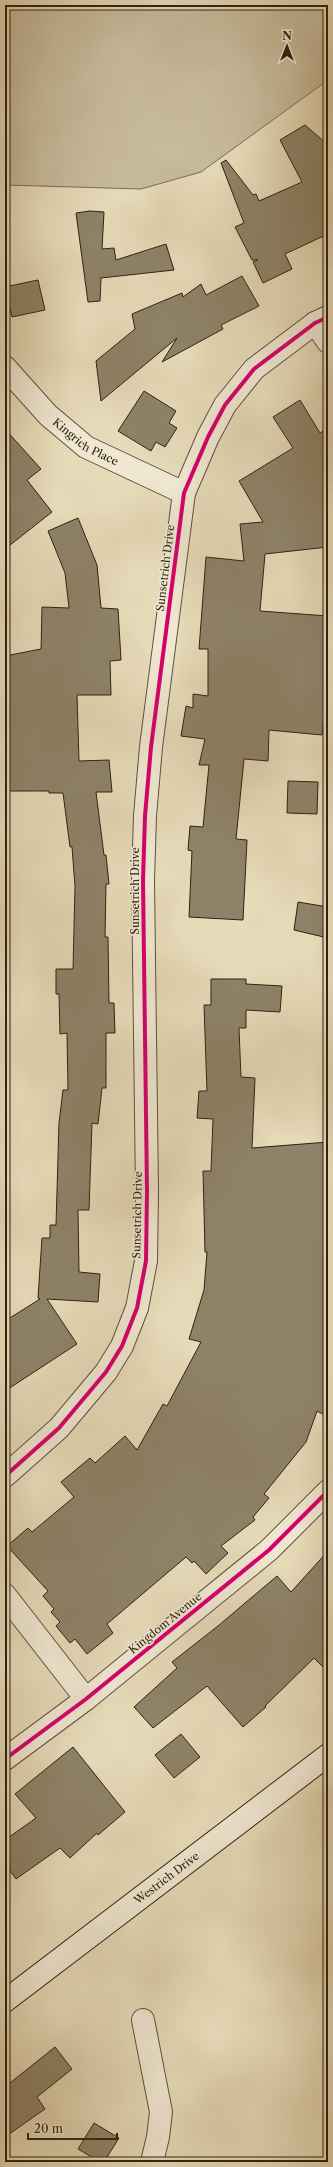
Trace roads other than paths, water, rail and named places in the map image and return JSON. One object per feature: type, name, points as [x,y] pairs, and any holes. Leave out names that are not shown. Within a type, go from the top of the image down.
[{"type":"street","points":[[322,320],[328,342]]},
{"type":"street","name":"Sunsetrich Drive","points":[[5,1476],[59,1428],[106,1372],[122,1346],[137,1308],[146,1261],[148,1191],[143,880],[145,816],[151,747],[184,492],[224,405],[254,368],[322,320]]},
{"type":"street","name":"Kingrich Place","points":[[5,367],[48,415],[86,447],[184,492]]},
{"type":"street","name":"Kingdom Avenue","points":[[5,1759],[86,1699],[269,1550],[328,1491]]},
{"type":"street","points":[[5,1595],[86,1699]]},
{"type":"street","name":"Westrich Drive","points":[[5,2001],[328,1755]]},
{"type":"street","points":[[143,2020],[161,2112],[158,2137],[152,2162]]}]
